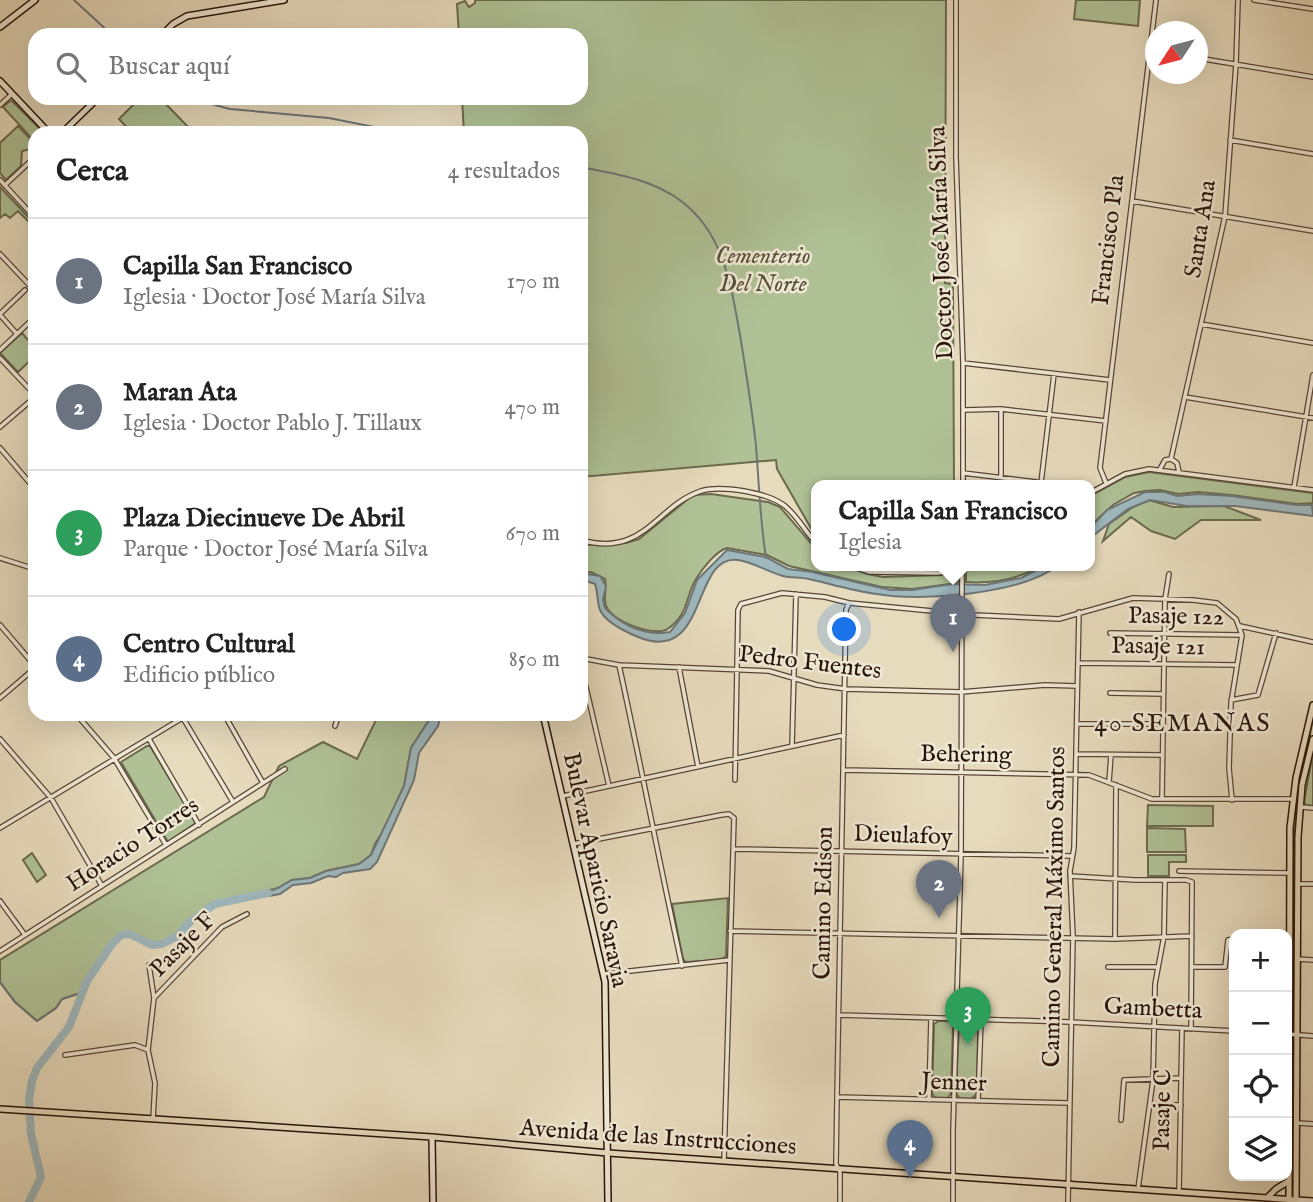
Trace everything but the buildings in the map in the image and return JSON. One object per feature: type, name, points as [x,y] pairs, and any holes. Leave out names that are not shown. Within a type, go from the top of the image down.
[{"type":"main road","points":[[1288,929],[1292,799],[1313,705]]},
{"type":"main road","points":[[1293,1201],[1297,1123],[1300,807],[1313,738]]},
{"type":"main road","points":[[1288,1055],[1289,1118]]},
{"type":"main road","name":"Avenida de las Instrucciones","points":[[0,1109],[432,1137],[608,1153],[1293,1201]]},
{"type":"main road","points":[[1267,1198],[1289,1181],[1293,1201]]},
{"type":"street","points":[[0,27],[35,0]]},
{"type":"street","points":[[169,28],[187,16],[284,0]]},
{"type":"street","name":"Doctor José María Silva","points":[[956,0],[956,157],[963,363],[963,480]]},
{"type":"street","name":"Francisco Pla","points":[[1153,21],[1156,0]]},
{"type":"street","name":"Santa Ana","points":[[1171,459],[1224,216],[1236,64],[1238,0]]},
{"type":"street","points":[[1254,0],[1313,9]]},
{"type":"street","points":[[1208,60],[1313,77]]},
{"type":"street","points":[[0,82],[42,126]]},
{"type":"street","name":"Francisco Pla","points":[[1106,483],[1100,468],[1145,84]]},
{"type":"street","points":[[0,104],[12,94]]},
{"type":"street","points":[[69,126],[91,105]]},
{"type":"street","points":[[1230,140],[1313,154]]},
{"type":"street","points":[[28,162],[2,182],[28,210]]},
{"type":"street","points":[[1132,201],[1313,231]]},
{"type":"street","points":[[0,254],[28,284]]},
{"type":"street","points":[[17,334],[0,315],[25,290]]},
{"type":"street","points":[[0,350],[28,324]]},
{"type":"street","points":[[1201,324],[1313,343]]},
{"type":"street","points":[[0,358],[28,388]]},
{"type":"street","points":[[963,363],[1110,380]]},
{"type":"street","points":[[1041,480],[1054,374]]},
{"type":"street","points":[[1294,487],[1313,375]]},
{"type":"street","points":[[1185,397],[1313,418]]},
{"type":"street","points":[[0,426],[28,402]]},
{"type":"street","points":[[964,410],[1001,408],[1105,421]]},
{"type":"street","points":[[1001,408],[1001,477]]},
{"type":"street","points":[[0,448],[28,481]]},
{"type":"street","points":[[1160,469],[1165,460],[1171,459],[1177,463],[1179,472]]},
{"type":"street","points":[[1095,490],[1133,472],[1160,469],[1313,490]]},
{"type":"street","points":[[963,473],[1021,480]]},
{"type":"street","points":[[588,541],[601,543],[633,538],[698,492],[723,489],[767,496],[794,514],[811,535]]},
{"type":"street","points":[[0,558],[28,567]]},
{"type":"street","points":[[867,571],[946,571]]},
{"type":"street","points":[[953,1202],[961,855],[962,571]]},
{"type":"street","points":[[1162,799],[1165,599],[1169,574]]},
{"type":"street","points":[[735,780],[739,606],[777,594],[796,594],[849,603],[1059,619],[1121,600],[1165,599],[1217,603],[1232,614],[1240,626],[1242,635],[1231,700],[1229,768],[1232,800]]},
{"type":"street","points":[[792,746],[796,594]]},
{"type":"street","name":"Camino Edison","points":[[840,1202],[839,1169],[836,1164],[846,610],[849,603]]},
{"type":"street","name":"Camino General Máximo Santos","points":[[1068,1202],[1073,937],[1070,876],[1079,612]]},
{"type":"street","points":[[0,625],[28,659]]},
{"type":"street","points":[[1240,626],[1313,642]]},
{"type":"street","name":"Pasaje 122","points":[[1110,633],[1242,635]]},
{"type":"street","points":[[1231,700],[1258,695],[1276,633]]},
{"type":"street","name":"Pedro Fuentes","points":[[588,659],[619,664],[769,671],[822,686],[846,689],[961,692],[1045,685],[1077,686]]},
{"type":"street","name":"Pasaje 121","points":[[1078,663],[1237,665]]},
{"type":"street","points":[[619,664],[682,966]]},
{"type":"street","points":[[679,667],[698,766]]},
{"type":"street","points":[[0,698],[28,673]]},
{"type":"street","points":[[1232,691],[1239,697]]},
{"type":"street","points":[[1110,693],[1163,694]]},
{"type":"street","points":[[588,696],[609,786]]},
{"type":"street","points":[[82,721],[114,758],[166,845]]},
{"type":"street","points":[[0,828],[178,721]]},
{"type":"street","points":[[185,721],[233,802]]},
{"type":"street","points":[[228,721],[263,783]]},
{"type":"street","points":[[335,726],[337,721]]},
{"type":"street","name":"Bulevar Aparicio Saravia","points":[[545,721],[603,974],[606,1008],[608,1202]]},
{"type":"street","points":[[1076,724],[1162,724]]},
{"type":"street","points":[[562,796],[844,735]]},
{"type":"street","points":[[149,738],[199,825]]},
{"type":"street","points":[[0,739],[51,798],[102,886]]},
{"type":"street","points":[[1075,754],[1161,755]]},
{"type":"street","points":[[1109,782],[1111,755]]},
{"type":"street","name":"Horacio Torres","points":[[0,951],[285,769]]},
{"type":"street","name":"Behering","points":[[844,770],[1089,775],[1145,797],[1292,799]]},
{"type":"street","points":[[1115,939],[1116,785]]},
{"type":"street","points":[[1300,807],[1313,808]]},
{"type":"street","points":[[573,844],[721,815],[732,816],[735,822],[724,1161]]},
{"type":"street","name":"Dieulafoy","points":[[734,849],[1072,856]]},
{"type":"street","points":[[1179,871],[1290,873]]},
{"type":"street","points":[[1070,876],[1192,882],[1191,1029]]},
{"type":"street","points":[[1139,1189],[1153,1080],[1156,967],[1164,936],[1165,880]]},
{"type":"street","points":[[1290,883],[1313,884]]},
{"type":"street","points":[[0,901],[25,935]]},
{"type":"street","name":"Pasaje F","points":[[153,1119],[155,1083],[148,1050],[154,999],[222,927],[247,914]]},
{"type":"street","points":[[730,931],[1115,939],[1192,936]]},
{"type":"street","points":[[1192,967],[1225,967],[1229,940]]},
{"type":"street","points":[[1297,959],[1313,960]]},
{"type":"street","points":[[603,974],[729,960]]},
{"type":"street","points":[[149,965],[154,999]]},
{"type":"street","points":[[1108,967],[1156,967]]},
{"type":"street","name":"Gambetta","points":[[840,1016],[1070,1022],[1229,1031]]},
{"type":"street","points":[[929,1100],[931,1018]]},
{"type":"street","points":[[978,1101],[981,1020]]},
{"type":"street","name":"Pasaje C","points":[[1179,1192],[1182,1028]]},
{"type":"street","points":[[1292,1034],[1313,1036]]},
{"type":"street","points":[[65,1055],[135,1045],[148,1050]]},
{"type":"street","points":[[1121,1120],[1124,1080],[1181,1078]]},
{"type":"street","name":"Jenner","points":[[838,1097],[1069,1103]]},
{"type":"street","points":[[1150,1105],[1181,1105]]},
{"type":"street","points":[[1297,1123],[1313,1124]]},
{"type":"street","points":[[432,1137],[433,1202]]},
{"type":"street","name":"Avenida de las Instrucciones","points":[[1293,1201],[1313,1201]]},
{"type":"green space","name":"Cementerio Del Norte","points":[[475,0],[946,0],[945,283],[953,284],[954,480],[811,480],[811,528],[777,469],[776,460],[588,476],[588,126],[464,126],[462,105],[588,105],[588,28],[459,28],[457,4],[465,1],[469,7]]},
{"type":"green space","points":[[1076,0],[1140,0],[1138,26],[1074,19]]},
{"type":"green space","points":[[12,101],[37,126],[28,126],[28,134],[3,107]]},
{"type":"green space","points":[[133,105],[167,105],[187,126],[126,126],[119,119]]},
{"type":"green space","points":[[18,126],[28,137],[28,150],[22,151],[21,166],[6,180],[0,173],[0,143]]},
{"type":"green space","points":[[0,187],[28,217],[28,221],[18,211],[10,218],[5,214],[0,218]]},
{"type":"green space","points":[[22,333],[28,340],[28,363],[18,372],[0,353]]},
{"type":"green space","points":[[1149,472],[1313,493],[1313,503],[1297,504],[1198,492],[1178,494],[1160,490],[1145,491],[1134,493],[1113,505],[1095,521],[1095,493],[1125,477]]},
{"type":"green space","points":[[711,494],[768,502],[780,507],[811,543],[811,571],[789,566],[767,555],[727,548],[714,556],[702,570],[692,586],[683,612],[666,630],[651,631],[624,622],[606,606],[605,579],[588,572],[588,545],[626,543],[639,539],[693,495]]},
{"type":"green space","points":[[1149,500],[1173,507],[1224,506],[1261,520],[1201,520],[1175,539],[1151,531],[1131,517],[1103,541],[1109,524],[1133,507]]},
{"type":"green space","points":[[811,571],[859,571],[883,577],[945,575],[959,571],[958,583],[912,589],[882,587]]},
{"type":"green space","points":[[966,571],[1033,571],[996,581],[966,582]]},
{"type":"green space","points":[[1313,719],[1298,798],[1293,880],[1296,798]]},
{"type":"green space","points":[[376,721],[428,721],[411,748],[404,786],[384,830],[371,855],[359,864],[326,871],[310,878],[292,880],[278,888],[215,904],[191,921],[176,937],[162,944],[152,945],[130,934],[121,935],[92,971],[84,992],[62,999],[56,1008],[37,1021],[15,1002],[0,982],[0,960],[264,797],[279,766],[323,742],[357,759]]},
{"type":"green space","points":[[150,746],[196,823],[168,842],[121,762]]},
{"type":"green space","points":[[1313,753],[1313,806],[1304,802]]},
{"type":"green space","points":[[1148,805],[1213,806],[1213,826],[1147,826]]},
{"type":"green space","points":[[1147,828],[1185,829],[1186,852],[1147,852]]},
{"type":"green space","points":[[32,853],[46,875],[37,882],[23,860]]},
{"type":"green space","points":[[1148,855],[1186,855],[1186,862],[1169,862],[1169,876],[1148,876]]},
{"type":"green space","points":[[1293,888],[1295,888],[1293,1029]]},
{"type":"green space","points":[[728,898],[726,956],[721,960],[686,962],[683,959],[672,904]]},
{"type":"green space","points":[[950,1021],[953,1026],[951,1093],[948,1098],[935,1098],[932,1093],[934,1024]]},
{"type":"green space","points":[[962,1021],[975,1021],[978,1027],[977,1094],[971,1099],[960,1099],[956,1093],[959,1025]]},
{"type":"green space","points":[[1293,1039],[1294,1196],[1292,1196]]},
{"type":"water","points":[[1145,492],[1165,492],[1177,496],[1232,496],[1312,505],[1313,516],[1235,506],[1187,506],[1150,500],[1128,509],[1095,534],[1095,523],[1107,510]]},
{"type":"water","points":[[727,550],[766,557],[788,569],[813,572],[890,590],[912,590],[952,584],[985,585],[1021,578],[1035,571],[1049,571],[1041,576],[996,589],[970,594],[919,597],[868,593],[809,579],[783,576],[738,560],[723,562],[713,573],[688,624],[677,636],[661,642],[638,637],[611,623],[600,610],[595,584],[588,582],[588,574],[600,576],[606,586],[603,600],[605,608],[619,620],[643,631],[661,633],[670,632],[685,613],[697,580]]},
{"type":"water","points":[[428,721],[439,721],[419,753],[414,780],[377,862],[370,869],[293,885],[280,894],[258,895],[292,880],[310,878],[326,871],[359,864],[371,855],[404,786],[411,748]]},
{"type":"waterway","points":[[74,0],[104,28]]},
{"type":"waterway","points":[[215,105],[230,109],[329,118],[369,126]]},
{"type":"waterway","points":[[588,168],[633,178],[670,194],[696,214],[716,245],[729,280],[737,316],[751,404],[766,558]]},
{"type":"waterway","points":[[29,1202],[41,1177],[31,1134],[29,1099],[32,1081],[37,1068],[69,1027],[87,981],[112,944],[121,935],[130,934],[152,945],[162,944],[176,937],[191,921],[215,904],[268,893]]},
{"type":"waterway","points":[[0,982],[15,1002],[37,1021],[56,1008],[62,999],[84,992]]},
{"type":"place","name":"Capilla San Francisco","points":[[953,652]]},
{"type":"place","name":"Maran Ata","points":[[939,918]]},
{"type":"place","name":"Plaza Diecinueve De Abril","points":[[968,1045]]},
{"type":"place","name":"Centro Cultural","points":[[910,1178]]},
{"type":"district","name":"40 SEMANAS","points":[[1183,723]]}]
